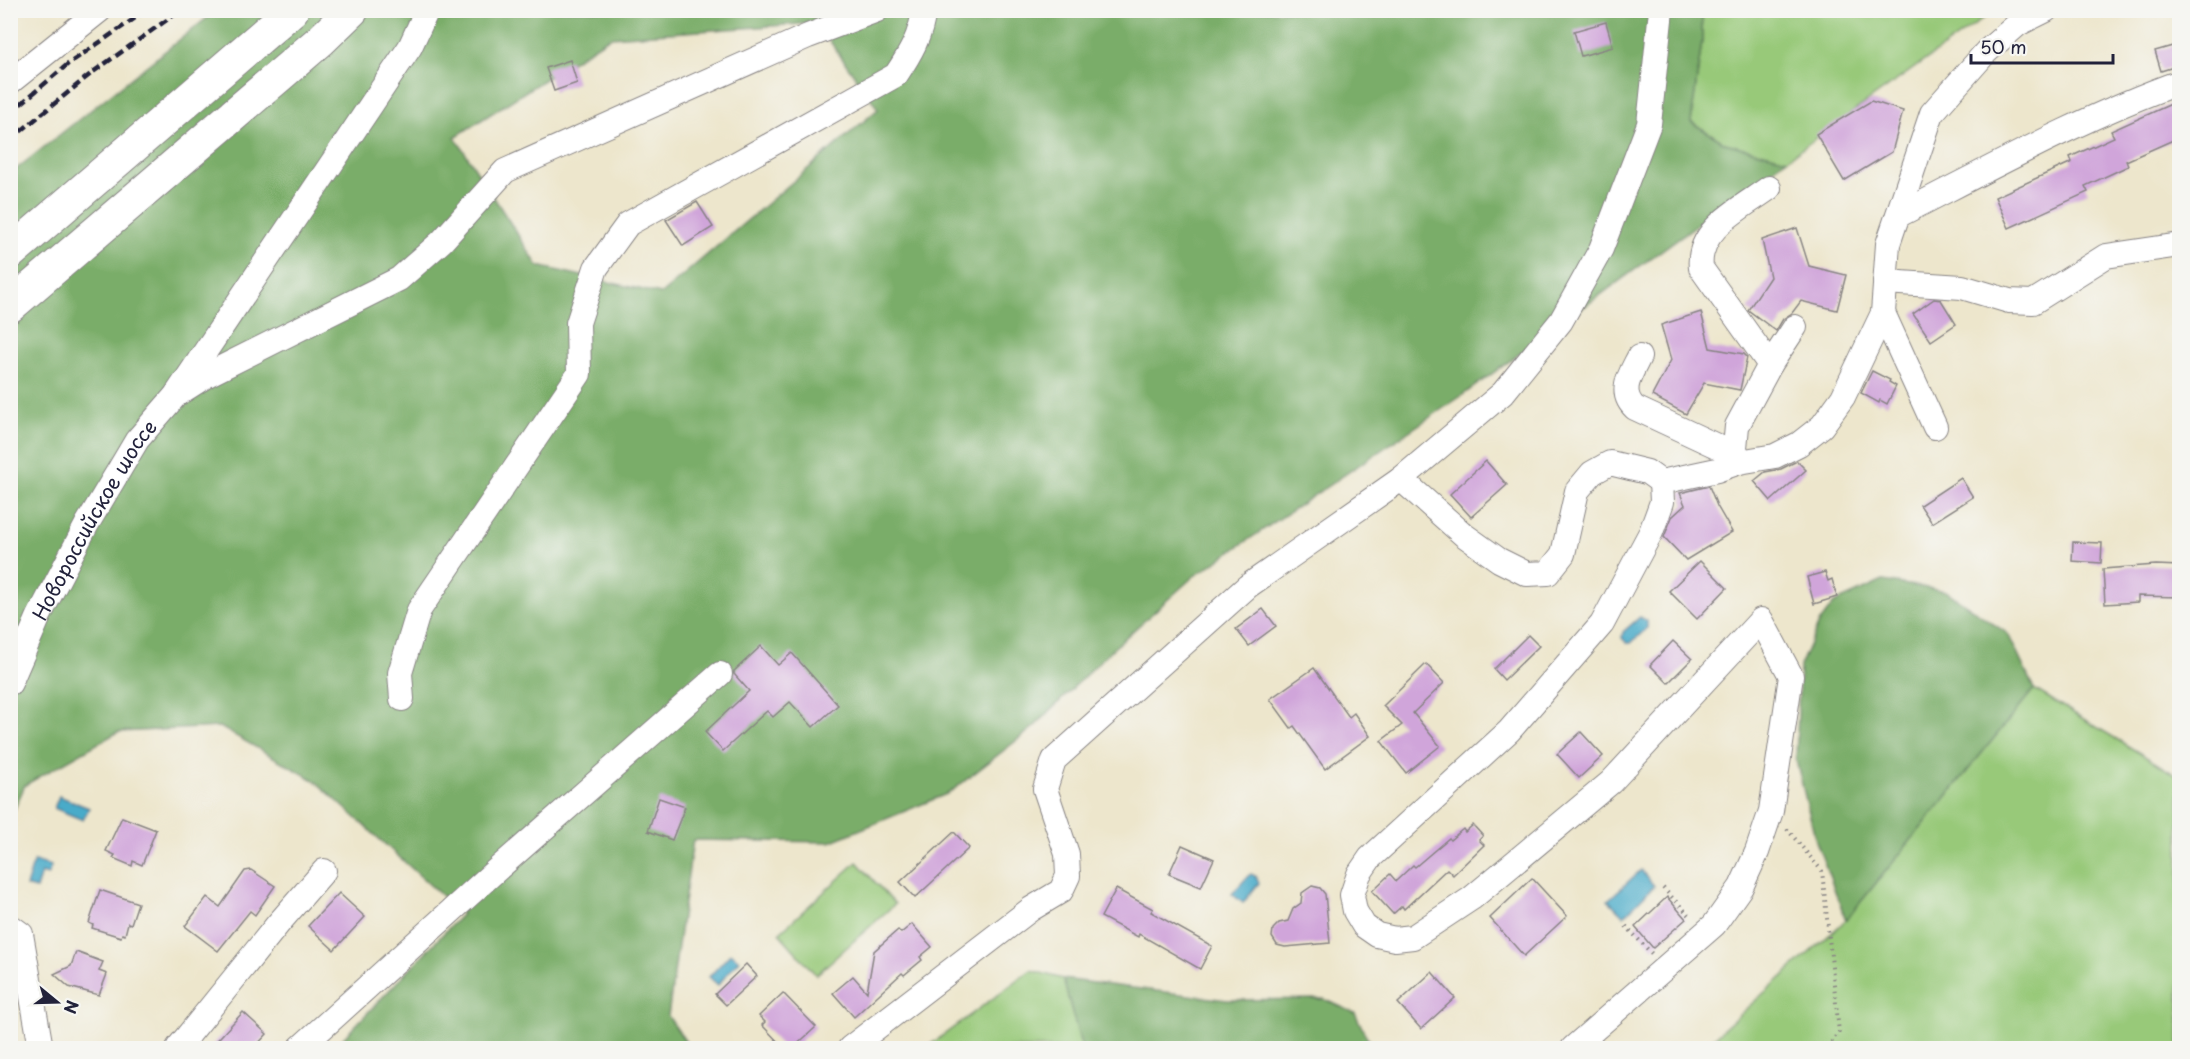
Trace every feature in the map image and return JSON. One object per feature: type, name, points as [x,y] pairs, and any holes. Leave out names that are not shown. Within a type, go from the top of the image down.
[{"type":"highway","points":[[10,253],[292,10]]},
{"type":"highway","points":[[10,306],[321,40],[352,10]]},
{"type":"street","points":[[10,82],[100,10]]},
{"type":"street","points":[[176,395],[410,47],[427,10]]},
{"type":"street","points":[[176,395],[209,374],[399,279],[442,241],[505,171],[808,36],[877,10]]},
{"type":"street","points":[[402,699],[399,673],[419,610],[579,374],[578,323],[597,268],[628,224],[896,75],[914,48],[922,28],[924,10]]},
{"type":"street","points":[[850,1048],[1032,909],[1061,891],[1068,876],[1067,854],[1045,789],[1054,760],[1248,586],[1401,479],[1503,393],[1561,321],[1601,249],[1648,124],[1661,10]]},
{"type":"street","points":[[1401,479],[1464,535],[1499,560],[1527,574],[1548,573],[1563,554],[1577,491],[1592,473],[1610,463],[1647,472],[1661,482],[1716,471],[1738,459],[1776,456],[1800,444],[1822,426],[1843,397],[1883,313],[1888,244],[1932,113],[1986,52],[2018,24],[2046,10]]},
{"type":"street","points":[[1899,215],[2031,148],[2144,95],[2180,82]]},
{"type":"street","points":[[1769,188],[1717,225],[1705,242],[1699,258],[1701,268],[1770,365]]},
{"type":"street","points":[[1885,282],[1962,286],[2008,301],[2033,302],[2106,256],[2180,245]]},
{"type":"street","points":[[1883,313],[1935,427]]},
{"type":"street","points":[[1738,459],[1735,448],[1737,426],[1770,365],[1795,327]]},
{"type":"street","points":[[1639,357],[1625,388],[1629,403],[1738,459]]},
{"type":"street","name":"Новороссийское шоссе","points":[[10,683],[39,616],[87,524],[137,440],[176,395]]},
{"type":"street","points":[[1573,1048],[1659,962],[1699,926],[1714,925],[1741,887],[1757,852],[1771,811],[1791,676],[1761,620],[1611,782],[1472,898],[1413,937],[1395,939],[1377,935],[1364,926],[1355,911],[1352,895],[1359,874],[1370,858],[1509,731],[1602,624],[1651,532],[1662,502],[1661,482]]},
{"type":"street","points":[[300,1048],[492,874],[720,674]]},
{"type":"street","points":[[178,1048],[324,871]]},
{"type":"street","points":[[10,926],[21,934],[41,1048]]},
{"type":"path","points":[[1771,811],[1822,871],[1839,1032],[1827,1048]]},
{"type":"path","points":[[1663,888],[1699,926]]},
{"type":"path","points":[[1626,926],[1659,962]]},
{"type":"green space","points":[[217,10],[1702,11],[1702,41],[1691,122],[1725,143],[1787,159],[1463,395],[1193,577],[1106,655],[1034,727],[949,793],[830,842],[693,840],[668,1016],[690,1048],[334,1048],[462,914],[314,780],[220,727],[118,732],[25,785],[11,817],[10,174]],"holes":[[[817,23],[878,109],[661,294],[538,266],[455,137],[610,37]]]},
{"type":"green space","points":[[1702,11],[1994,11],[1787,159],[1725,143],[1691,122],[1702,41]]},
{"type":"green space","points":[[1883,581],[1946,591],[2008,634],[2034,689],[1846,920],[1816,841],[1796,760],[1800,666],[1819,623],[1834,603]]},
{"type":"green space","points":[[2034,689],[2179,777],[2179,1048],[1702,1048],[1846,920]]},
{"type":"green space","points":[[857,862],[895,904],[816,975],[779,933]]},
{"type":"green space","points":[[1031,970],[1063,979],[1082,1048],[926,1048]]},
{"type":"green space","points":[[1063,979],[1227,1000],[1324,999],[1355,1013],[1366,1036],[1375,1048],[1082,1048]]},
{"type":"water","points":[[1640,617],[1647,621],[1647,628],[1631,643],[1627,643],[1622,638],[1623,632]]},
{"type":"water","points":[[59,796],[89,808],[83,820],[54,808]]},
{"type":"water","points":[[34,861],[51,866],[48,875],[41,873],[36,889],[26,886]]},
{"type":"water","points":[[1641,870],[1654,886],[1624,916],[1608,900]]},
{"type":"water","points":[[1251,874],[1259,883],[1243,903],[1232,894]]},
{"type":"water","points":[[731,953],[739,960],[718,985],[709,977]]},
{"type":"building","points":[[1606,22],[1613,47],[1581,56],[1574,31]]},
{"type":"building","points":[[2176,45],[2180,65],[2161,71],[2155,51]]},
{"type":"building","points":[[570,60],[577,83],[554,91],[546,68]]},
{"type":"building","points":[[2180,100],[2180,137],[2126,161],[2128,166],[2085,186],[2088,192],[2009,228],[1995,197],[2072,162],[2070,157],[2114,137],[2111,131]]},
{"type":"building","points":[[1871,101],[1903,111],[1892,152],[1844,181],[1816,134]]},
{"type":"building","points":[[697,202],[713,227],[683,246],[666,220]]},
{"type":"building","points":[[1797,228],[1809,266],[1846,275],[1837,310],[1801,301],[1792,313],[1783,319],[1776,331],[1748,310],[1770,277],[1762,240]]},
{"type":"building","points":[[1934,299],[1941,300],[1956,324],[1931,341],[1913,314]]},
{"type":"building","points":[[1701,312],[1710,348],[1744,354],[1747,357],[1740,390],[1704,383],[1686,414],[1652,396],[1671,360],[1661,325]]},
{"type":"building","points":[[1872,371],[1890,380],[1889,382],[1896,386],[1887,404],[1880,400],[1879,403],[1861,393]]},
{"type":"building","points":[[1486,461],[1507,485],[1471,517],[1450,494]]},
{"type":"building","points":[[1797,461],[1806,470],[1771,501],[1754,481],[1765,472],[1781,469]]},
{"type":"building","points":[[1961,478],[1973,497],[1932,523],[1920,505]]},
{"type":"building","points":[[1709,486],[1732,532],[1686,560],[1664,537],[1672,517],[1685,505],[1680,493]]},
{"type":"building","points":[[2073,542],[2102,543],[2101,563],[2072,561]]},
{"type":"building","points":[[1700,561],[1727,588],[1697,619],[1669,591]]},
{"type":"building","points":[[2156,565],[2180,566],[2180,597],[2138,596],[2138,602],[2105,604],[2103,569]]},
{"type":"building","points":[[1825,572],[1828,581],[1832,579],[1837,597],[1814,604],[1807,577]]},
{"type":"building","points":[[1263,609],[1276,626],[1249,646],[1236,629]]},
{"type":"building","points":[[1528,635],[1539,646],[1504,680],[1494,669]]},
{"type":"building","points":[[1673,641],[1692,659],[1668,683],[1650,665]]},
{"type":"building","points":[[761,646],[778,665],[792,653],[838,705],[813,727],[790,702],[773,717],[767,711],[723,751],[705,732],[749,691],[734,671]]},
{"type":"building","points":[[1426,664],[1444,683],[1413,713],[1440,746],[1406,773],[1381,741],[1402,725],[1383,706]]},
{"type":"building","points":[[1314,668],[1349,717],[1354,713],[1370,736],[1325,769],[1294,726],[1291,728],[1270,699]]},
{"type":"building","points":[[1581,732],[1603,756],[1579,778],[1557,754]]},
{"type":"building","points":[[659,798],[685,807],[672,840],[648,831]]},
{"type":"building","points":[[122,817],[156,830],[142,865],[133,861],[132,866],[113,858],[115,855],[106,851]]},
{"type":"building","points":[[1473,825],[1483,836],[1479,840],[1484,845],[1453,875],[1447,869],[1404,909],[1402,906],[1393,914],[1372,891],[1390,874],[1396,881],[1449,838],[1450,840],[1463,829],[1465,832]]},
{"type":"building","points":[[954,832],[969,848],[915,898],[900,882]]},
{"type":"building","points":[[1182,845],[1214,859],[1201,887],[1169,874]]},
{"type":"building","points":[[251,870],[275,886],[255,915],[250,911],[218,951],[185,926],[207,897],[220,907],[245,871]]},
{"type":"building","points":[[1532,878],[1567,916],[1524,956],[1490,918]]},
{"type":"building","points":[[1312,886],[1320,888],[1325,894],[1330,943],[1285,947],[1277,945],[1272,937],[1273,929],[1279,923],[1288,921],[1293,909],[1301,903],[1302,893]]},
{"type":"building","points":[[1116,889],[1153,909],[1151,912],[1212,946],[1200,969],[1139,934],[1138,937],[1101,917]]},
{"type":"building","points":[[100,890],[138,903],[131,924],[128,923],[125,935],[122,934],[121,937],[92,928],[93,925],[89,923]]},
{"type":"building","points":[[339,893],[365,917],[334,950],[308,926]]},
{"type":"building","points":[[1667,897],[1686,919],[1653,948],[1635,927]]},
{"type":"building","points":[[912,924],[932,947],[920,957],[922,960],[904,975],[902,973],[854,1017],[833,993],[853,976],[867,992],[874,951],[898,930],[901,933]]},
{"type":"building","points":[[76,952],[103,962],[99,971],[107,974],[99,995],[69,987],[54,974],[71,966]]},
{"type":"building","points":[[746,964],[757,976],[726,1005],[715,994]]},
{"type":"building","points":[[1432,972],[1455,998],[1421,1029],[1398,1003]]},
{"type":"building","points":[[783,993],[816,1027],[793,1048],[784,1048],[762,1025],[765,1022],[759,1016]]},
{"type":"building","points":[[243,1012],[267,1034],[254,1048],[210,1048]]},
{"type":"railway","points":[[10,113],[68,64],[147,10]]},
{"type":"railway","points":[[10,140],[93,72],[181,10]]}]
